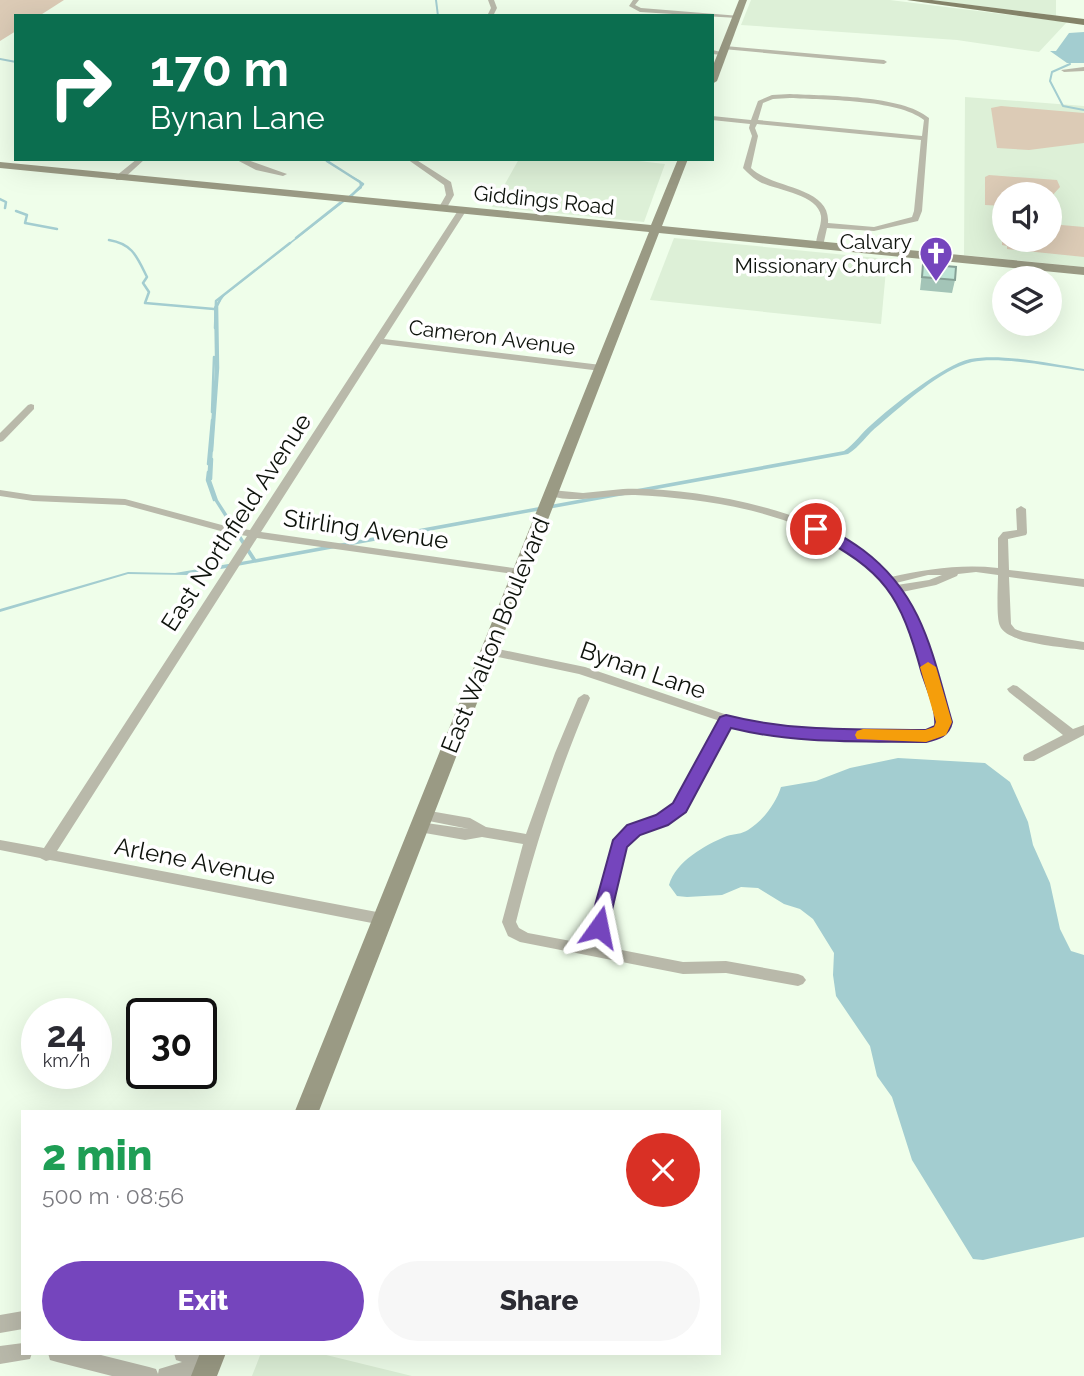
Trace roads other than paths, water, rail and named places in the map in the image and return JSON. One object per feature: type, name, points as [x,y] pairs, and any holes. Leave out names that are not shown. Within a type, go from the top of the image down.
[{"type":"main road","points":[[714,76],[743,0]]},
{"type":"main road","points":[[911,0],[1084,22]]},
{"type":"main road","name":"East Walton Boulevard","points":[[307,1110],[656,231],[681,161]]},
{"type":"main road","name":"Giddings Road","points":[[0,165],[1084,271]]},
{"type":"street","points":[[636,0],[632,6],[640,10],[689,14]]},
{"type":"street","points":[[714,16],[736,17]]},
{"type":"street","points":[[714,52],[774,53],[884,62]]},
{"type":"street","points":[[1064,70],[1084,69]]},
{"type":"street","points":[[819,246],[824,212],[817,203],[761,180],[748,170],[747,162],[755,136],[753,124],[760,102],[781,96],[899,105],[923,113],[927,119],[915,219],[874,229],[823,225]]},
{"type":"street","points":[[714,120],[924,138]]},
{"type":"street","points":[[124,178],[140,161]]},
{"type":"street","points":[[124,178],[148,161]]},
{"type":"street","points":[[243,161],[283,174]]},
{"type":"street","points":[[413,161],[449,185],[450,195],[442,209]]},
{"type":"street","name":"East Northfield Avenue","points":[[46,856],[462,211]]},
{"type":"street","name":"Cameron Avenue","points":[[378,341],[601,368]]},
{"type":"street","points":[[0,439],[31,407]]},
{"type":"street","points":[[551,493],[583,496],[638,492],[764,511],[804,524],[840,541],[865,559],[892,585],[932,583],[959,571],[976,569],[1084,583]]},
{"type":"street","name":"Stirling Avenue","points":[[0,493],[33,498],[125,502],[215,527],[254,534],[520,572]]},
{"type":"street","points":[[1021,509],[1022,533],[1007,534],[1003,538],[1005,623],[1008,630],[1021,636],[1084,646]]},
{"type":"street","name":"Bynan Lane","points":[[488,651],[581,670],[726,721],[789,734],[926,736],[940,731],[944,722],[916,624],[892,585]]},
{"type":"street","points":[[1013,689],[1078,732],[1029,758]]},
{"type":"street","points":[[584,698],[557,757],[529,840],[509,922],[511,930],[521,937],[683,968],[726,967],[798,980]]},
{"type":"street","points":[[593,951],[619,844],[633,830],[662,820],[680,807],[726,721]]},
{"type":"street","points":[[421,821],[465,835],[482,832],[529,840]]},
{"type":"street","name":"Arlene Avenue","points":[[0,845],[382,919]]},
{"type":"street","points":[[0,1324],[21,1320]]},
{"type":"street","points":[[0,1355],[21,1352]]},
{"type":"street","points":[[71,1355],[149,1376]]},
{"type":"street","points":[[188,1355],[208,1364]]},
{"type":"street","points":[[166,1376],[208,1364]]},
{"type":"water","points":[[1084,32],[1084,63],[1067,63],[1050,51],[1056,51],[1069,33]]},
{"type":"water","points":[[324,161],[361,181],[362,188],[225,295],[217,306],[218,368],[211,480],[218,500],[256,559],[844,451],[867,428],[918,387],[946,369],[970,359],[1012,358],[1084,371],[1012,361],[972,362],[948,372],[923,389],[848,454],[188,575],[128,574],[0,612],[0,609],[128,572],[175,573],[252,560],[214,500],[207,480],[215,368],[214,307],[223,295],[360,187],[359,181]]},
{"type":"water","points":[[898,758],[985,763],[1010,782],[1050,883],[1060,929],[1071,951],[1084,955],[1084,1237],[983,1260],[973,1259],[912,1160],[892,1097],[877,1076],[870,1046],[836,996],[834,953],[813,919],[800,909],[784,904],[758,888],[741,887],[722,895],[687,897],[677,896],[669,885],[678,868],[692,855],[727,836],[746,831],[759,822],[781,787],[816,781],[850,768]]},
{"type":"waterway","points":[[436,0],[438,14]]},
{"type":"waterway","points":[[0,59],[14,62]]},
{"type":"waterway","points":[[1070,64],[1052,72],[1050,81],[1063,106],[1084,110]]},
{"type":"waterway","points":[[327,161],[363,184],[349,198]]},
{"type":"waterway","points":[[0,199],[6,202],[5,208]]},
{"type":"waterway","points":[[296,238],[340,203]]},
{"type":"waterway","points":[[16,211],[27,215],[25,223],[57,229]]},
{"type":"waterway","points":[[109,240],[129,248],[140,263],[147,277],[143,283],[149,292],[145,303],[214,309]]},
{"type":"waterway","points":[[215,328],[216,301],[290,243]]},
{"type":"waterway","points":[[212,451],[218,368],[217,306],[220,300]]},
{"type":"waterway","points":[[212,412],[214,357]]},
{"type":"waterway","points":[[208,464],[212,420]]},
{"type":"waterway","points":[[211,479],[212,459]]},
{"type":"waterway","points":[[208,472],[207,480],[214,500]]},
{"type":"place","name":"Calvary Missionary Church","points":[[936,283]]}]
